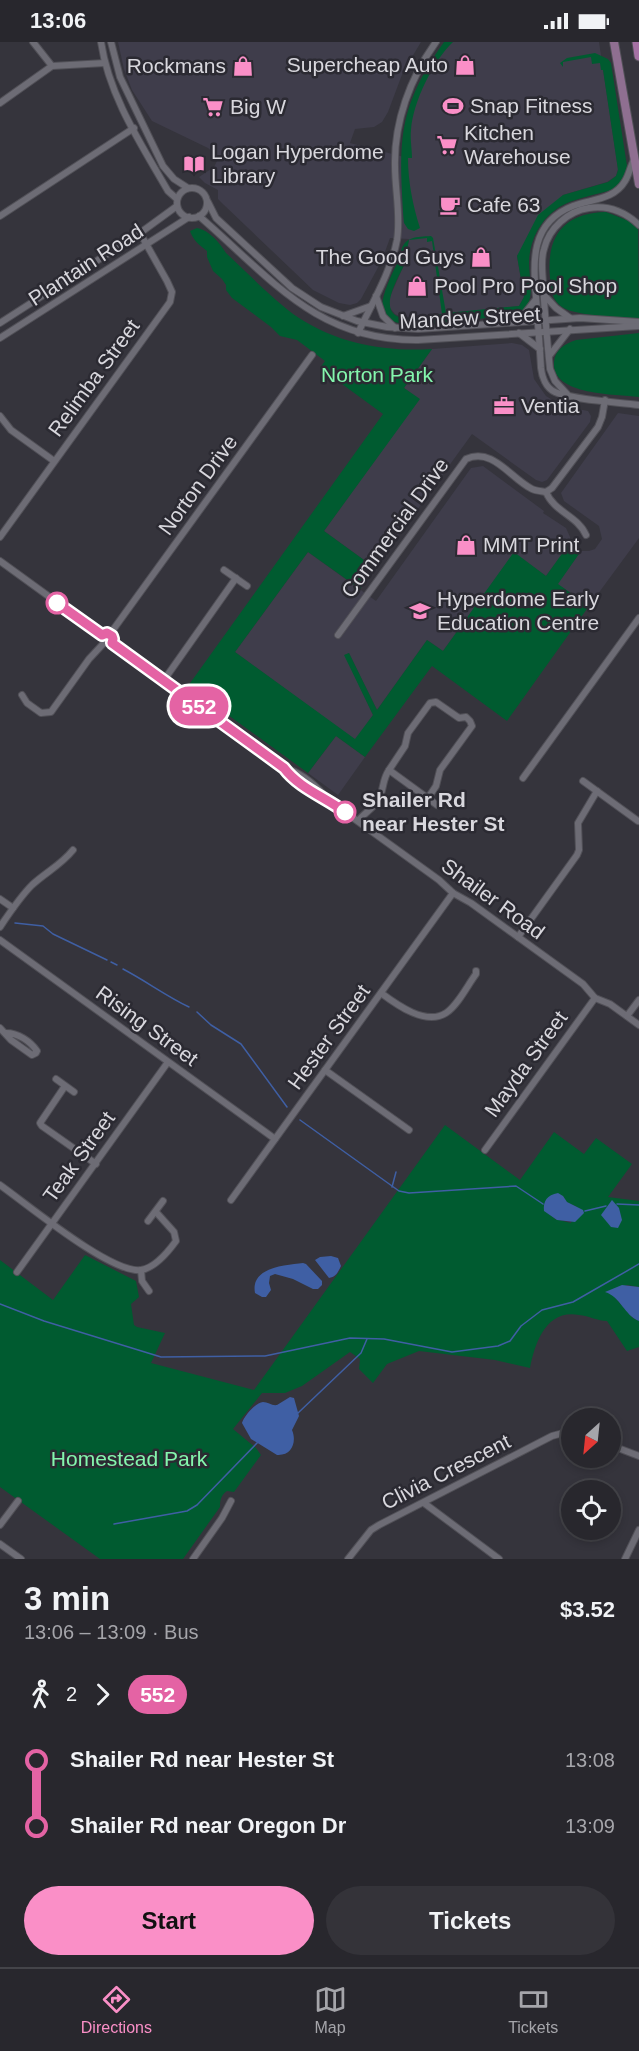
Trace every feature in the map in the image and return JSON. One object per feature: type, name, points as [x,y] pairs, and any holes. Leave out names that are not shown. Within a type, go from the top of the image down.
[{"type":"highway","points":[[637,42],[639,56]]},
{"type":"main road","points":[[614,42],[639,184]]},
{"type":"street","points":[[33,42],[52,66]]},
{"type":"street","points":[[101,42],[105,63],[117,98],[182,214],[189,218],[199,216],[205,211],[208,202],[201,190],[192,187],[180,193],[177,203]]},
{"type":"street","points":[[111,42],[120,76],[163,166],[174,179],[188,188]]},
{"type":"street","points":[[358,333],[392,258],[397,240],[399,213],[395,154],[401,117],[415,76],[436,42]]},
{"type":"street","points":[[0,103],[52,66],[105,63]]},
{"type":"street","points":[[0,216],[134,128]]},
{"type":"street","points":[[634,160],[625,181],[616,191],[567,208],[552,219],[543,230],[536,244],[534,255],[540,349],[545,382],[554,391],[639,405]]},
{"type":"street","name":"Mandew Street","points":[[208,202],[216,218],[292,288],[321,307],[363,322],[418,329],[571,318],[639,324]]},
{"type":"street","name":"Plantain Road","points":[[0,323],[140,233],[177,203]]},
{"type":"street","points":[[567,394],[552,376],[544,295],[542,263],[544,249],[552,232],[567,217],[586,208],[603,207],[620,211],[639,225]]},
{"type":"street","name":"Mandew Street","points":[[199,216],[298,304],[324,319],[358,333],[404,340],[639,324]]},
{"type":"street","name":"Plantain Road","points":[[0,338],[189,218]]},
{"type":"street","name":"Relimba Street","points":[[0,537],[170,302],[172,292],[140,233]]},
{"type":"street","points":[[544,295],[556,308],[571,318]]},
{"type":"street","points":[[376,296],[383,316],[396,328]]},
{"type":"street","points":[[518,322],[536,299]]},
{"type":"street","points":[[343,316],[371,306]]},
{"type":"street","points":[[549,356],[570,329]]},
{"type":"street","points":[[519,333],[540,349]]},
{"type":"street","name":"Norton Drive","points":[[110,634],[312,355]]},
{"type":"street","points":[[586,535],[582,526],[554,506],[546,492],[552,488],[597,427],[602,417],[605,400]]},
{"type":"street","points":[[0,416],[11,430],[54,461]]},
{"type":"street","name":"Commercial Drive","points":[[338,635],[466,459],[474,456],[488,457],[533,489],[546,492]]},
{"type":"street","points":[[0,561],[102,635]]},
{"type":"street","points":[[224,570],[247,586]]},
{"type":"street","points":[[164,680],[236,579]]},
{"type":"street","points":[[524,778],[639,618]]},
{"type":"street","points":[[102,635],[110,634],[113,639],[109,645],[103,644]]},
{"type":"street","points":[[102,635],[100,639],[103,644]]},
{"type":"street","name":"Shailer Road","points":[[112,643],[284,768],[301,784],[327,799],[439,880],[453,893],[471,903],[584,984],[595,998],[610,1004],[639,1025]]},
{"type":"street","points":[[22,694],[27,703],[40,713],[51,712],[89,659],[103,644]]},
{"type":"street","points":[[358,821],[378,800],[384,777],[405,746],[408,734],[430,703],[436,702],[459,718],[466,717],[472,726],[440,770],[436,786],[428,798]]},
{"type":"street","points":[[389,770],[437,805]]},
{"type":"street","points":[[583,781],[638,820]]},
{"type":"street","points":[[518,937],[577,855],[579,850],[578,823],[597,791]]},
{"type":"street","points":[[0,927],[34,882],[64,861],[73,850]]},
{"type":"street","name":"Hester Street","points":[[231,1200],[453,893]]},
{"type":"street","points":[[0,899],[13,908]]},
{"type":"street","name":"Rising Street","points":[[0,940],[275,1139]]},
{"type":"street","points":[[381,993],[411,1013],[436,1017],[449,1010],[476,971]]},
{"type":"street","name":"Mayda Street","points":[[485,1150],[595,998]]},
{"type":"street","points":[[627,1016],[639,1000]]},
{"type":"street","points":[[3,1031],[17,1034],[35,1047],[36,1053],[32,1055],[11,1040],[3,1031]]},
{"type":"street","name":"Teak Street","points":[[17,1272],[168,1062]]},
{"type":"street","points":[[325,1070],[409,1130]]},
{"type":"street","points":[[56,1079],[74,1092]]},
{"type":"street","points":[[65,1086],[40,1123],[96,1164]]},
{"type":"street","points":[[0,1185],[96,1254],[129,1269],[141,1270],[157,1262],[176,1241],[174,1232],[156,1212]]},
{"type":"street","points":[[148,1221],[163,1201]]},
{"type":"street","points":[[141,1270],[142,1281],[149,1292]]},
{"type":"street","name":"Clivia Crescent","points":[[348,1559],[371,1530],[561,1433]]},
{"type":"street","points":[[621,1449],[639,1455]]},
{"type":"street","points":[[0,1525],[18,1501]]},
{"type":"street","points":[[193,1559],[231,1501]]},
{"type":"street","points":[[424,1503],[499,1559]]},
{"type":"street","points":[[625,1559],[639,1530]]},
{"type":"street","points":[[0,1544],[21,1559]]},
{"type":"shaded area","points":[[118,42],[421,42],[403,72],[382,122],[374,127],[355,129],[350,143],[404,157],[417,91],[448,42],[599,42],[618,169],[616,176],[607,182],[563,195],[517,256],[524,297],[519,306],[403,318],[395,314],[390,308],[389,299],[404,265],[409,239],[390,238],[382,260],[361,299],[350,305],[339,303],[313,290],[218,199],[218,190],[199,177],[214,167],[217,161],[215,154],[208,148],[152,121],[132,90]]},
{"type":"shaded area","points":[[512,343],[522,345],[529,350],[534,379],[546,396],[562,406],[588,411],[591,416],[590,422],[547,480],[542,482],[536,480],[472,434],[375,568],[324,531],[419,399],[404,388],[432,349]]},
{"type":"shaded area","points":[[618,413],[639,416],[639,538],[589,606],[557,584],[581,551],[595,549],[602,539],[599,526],[564,501],[561,493]]},
{"type":"shaded area","points":[[483,466],[566,528],[570,544],[546,576],[514,553],[443,651],[427,640],[377,710],[349,653],[345,655],[373,715],[355,740],[235,652],[308,552],[376,601],[471,468]]},
{"type":"shaded area","points":[[336,736],[365,757],[338,795],[308,773]]},
{"type":"green space","points":[[444,42],[453,42],[431,71],[420,95],[413,119],[412,158],[408,158],[408,167],[411,194],[420,228],[414,231],[408,229],[404,223],[401,171],[404,128],[417,88]]},
{"type":"green space","points":[[595,53],[608,59],[611,63],[626,170],[614,189],[567,203],[543,222],[535,234],[531,249],[530,295],[526,306],[516,315],[504,318],[415,325],[389,319],[382,304],[383,298],[400,258],[404,259],[404,265],[391,295],[391,310],[395,315],[403,318],[442,314],[432,241],[427,242],[427,238],[409,240],[406,254],[401,252],[408,240],[431,236],[433,238],[446,313],[519,306],[524,297],[517,256],[538,215],[563,195],[608,182],[616,176],[618,170],[600,63],[592,64],[591,57],[563,62],[563,67],[560,63],[567,58]]},
{"type":"green space","points":[[606,212],[629,221],[638,229],[639,318],[611,317],[568,310],[556,301],[553,294],[549,263],[555,239],[560,230],[579,217]]},
{"type":"green space","name":"Norton Park","points":[[197,228],[206,231],[214,238],[226,253],[280,303],[314,327],[363,344],[397,349],[432,349],[404,388],[420,399],[324,531],[375,568],[360,589],[308,552],[235,652],[355,739],[373,715],[344,655],[349,653],[377,710],[427,640],[443,651],[514,552],[546,576],[569,544],[581,551],[558,584],[589,606],[507,721],[432,666],[365,757],[336,736],[308,773],[188,686],[383,414],[320,368],[325,361],[297,340],[280,336],[232,298],[222,279],[213,271],[207,251],[191,234],[190,231]]},
{"type":"green space","points":[[639,333],[639,397],[587,391],[563,381],[556,373],[554,362],[556,354],[568,343],[576,340]]},
{"type":"green space","name":"Homestead Park","points":[[445,1125],[520,1180],[554,1132],[584,1154],[596,1138],[632,1164],[608,1197],[639,1201],[639,1287],[627,1285],[612,1294],[633,1318],[639,1321],[639,1347],[627,1351],[607,1321],[568,1315],[558,1317],[544,1330],[535,1348],[530,1368],[495,1360],[419,1351],[387,1364],[373,1383],[359,1369],[360,1359],[350,1352],[302,1386],[285,1393],[262,1393],[233,1429],[261,1455],[234,1492],[227,1491],[223,1494],[220,1507],[183,1559],[100,1559],[0,1487],[0,1260],[53,1300],[85,1255],[136,1281],[139,1297],[131,1304],[134,1325],[165,1333],[151,1363],[254,1390]],"holes":[[[563,1196],[566,1202],[577,1207],[571,1223],[555,1219],[551,1215]]]},
{"type":"water","points":[[558,1193],[567,1202],[583,1210],[584,1213],[575,1222],[557,1220],[544,1211],[546,1199]]},
{"type":"water","points":[[612,1200],[619,1208],[622,1220],[618,1228],[611,1227],[601,1215]]},
{"type":"water","points":[[331,1256],[338,1258],[341,1266],[335,1275],[329,1278],[315,1260]]},
{"type":"water","points":[[303,1263],[322,1281],[318,1289],[275,1274],[270,1276],[271,1290],[266,1297],[255,1293],[255,1284],[264,1273],[271,1269]]},
{"type":"water","points":[[622,1285],[639,1287],[639,1321],[630,1315],[615,1298],[605,1292]]},
{"type":"water","points":[[290,1397],[294,1398],[299,1416],[292,1430],[294,1439],[290,1451],[277,1455],[251,1439],[242,1423],[250,1410],[260,1403],[277,1405]]},
{"type":"waterway","points":[[15,923],[43,926],[53,934],[107,960]]},
{"type":"waterway","points":[[111,962],[117,965]]},
{"type":"waterway","points":[[123,969],[189,1007]]},
{"type":"waterway","points":[[197,1012],[211,1025],[241,1044],[287,1107]]},
{"type":"waterway","points":[[300,1120],[399,1191],[409,1193],[516,1186],[543,1204]]},
{"type":"waterway","points":[[392,1187],[396,1172]]},
{"type":"waterway","points":[[617,1204],[639,1205]]},
{"type":"waterway","points":[[585,1211],[606,1206]]},
{"type":"waterway","points":[[0,1304],[44,1321],[161,1357],[265,1356],[350,1338],[384,1339],[452,1352],[498,1346],[510,1341],[521,1326],[542,1310],[573,1302],[639,1264]]},
{"type":"waterway","points":[[298,1413],[361,1353],[367,1339]]},
{"type":"waterway","points":[[114,1524],[187,1511],[197,1505],[258,1442]]},
{"type":"bus line","name":"552","points":[[57,603],[102,635],[110,634],[113,639],[112,643],[284,768],[301,784],[345,812]]},
{"type":"place","name":"Supercheap Auto","points":[[465,65]]},
{"type":"place","name":"Rockmans","points":[[243,66]]},
{"type":"place","name":"Snap Fitness","points":[[453,106]]},
{"type":"place","name":"Big W","points":[[213,107]]},
{"type":"place","name":"Kitchen Warehouse","points":[[447,145]]},
{"type":"place","name":"Logan Hyperdome Library","points":[[194,164]]},
{"type":"place","name":"Cafe 63","points":[[450,205]]},
{"type":"place","name":"The Good Guys","points":[[481,257]]},
{"type":"place","name":"Pool Pro Pool Shop","points":[[417,286]]},
{"type":"place","name":"Ventia","points":[[504,406]]},
{"type":"place","name":"MMT Print","points":[[466,545]]},
{"type":"place","name":"Hyperdome Early Education Centre","points":[[420,611]]},
{"type":"place","name":"Shailer Rd near Hester St","points":[[345,812]]}]
